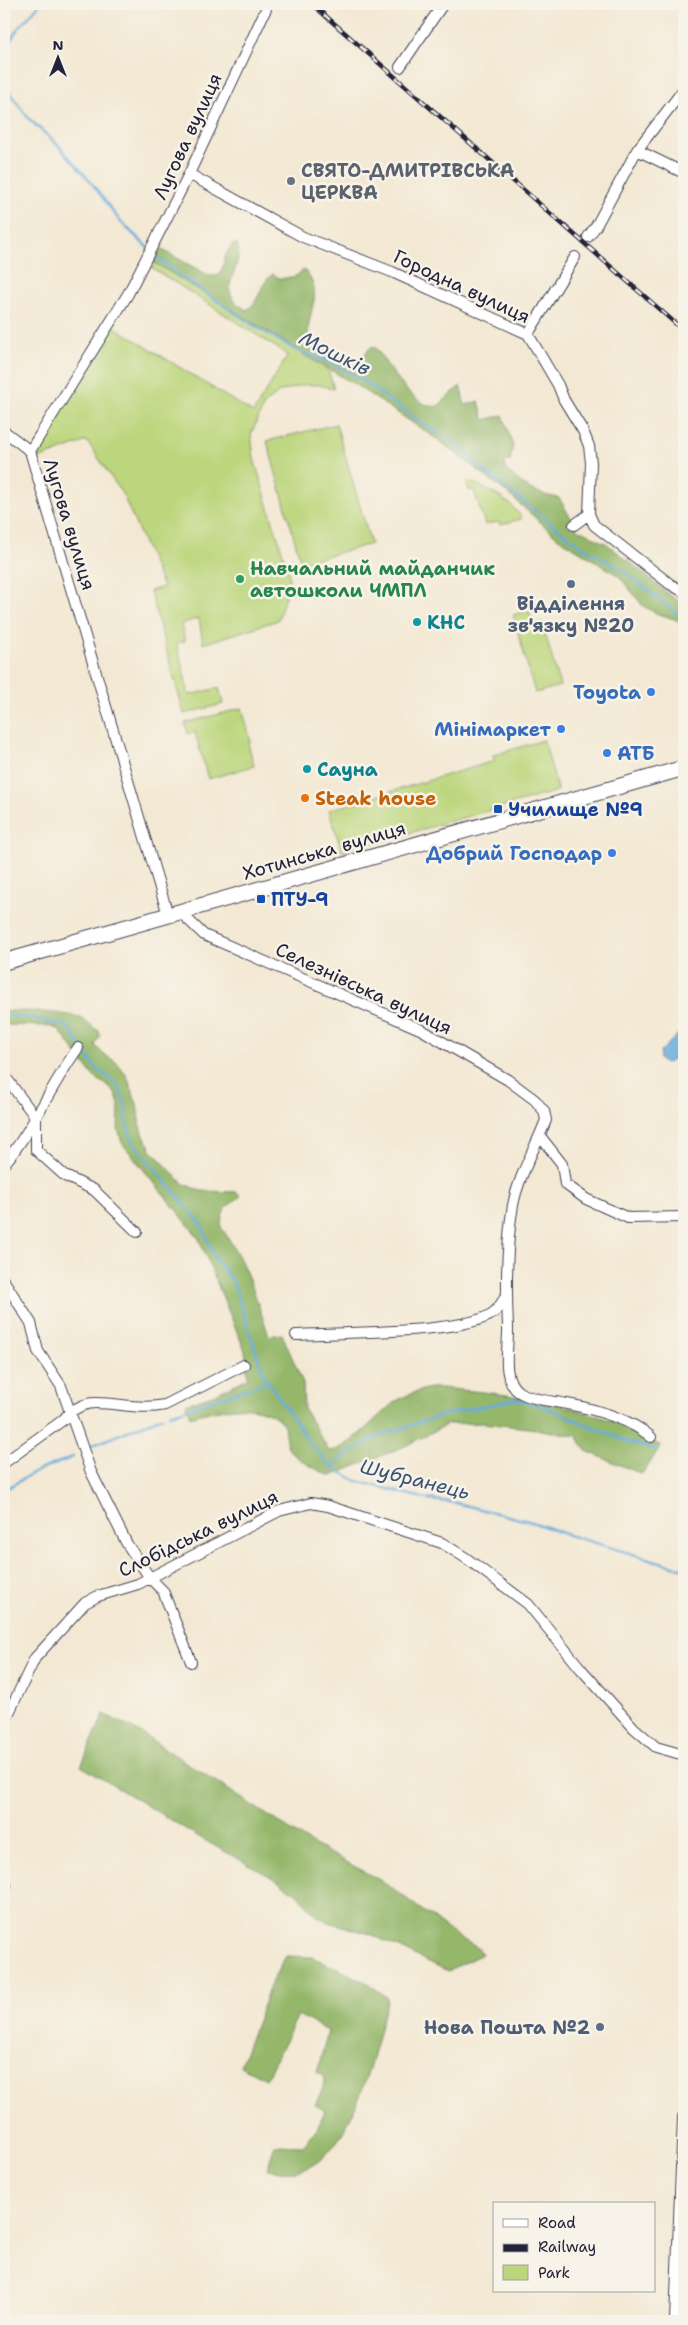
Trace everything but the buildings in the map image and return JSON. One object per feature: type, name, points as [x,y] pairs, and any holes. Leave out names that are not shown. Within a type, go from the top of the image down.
[{"type":"highway","name":"Хотинська вулиця","points":[[4,962],[684,768]]},
{"type":"main road","points":[[676,2321],[684,2117]]},
{"type":"street","points":[[400,67],[443,4]]},
{"type":"street","name":"Лугова вулиця","points":[[174,914],[30,451],[128,294],[155,244],[266,9]]},
{"type":"street","points":[[588,237],[596,226],[637,150],[684,89]]},
{"type":"street","points":[[637,150],[684,173]]},
{"type":"street","name":"Городна вулиця","points":[[189,174],[303,237],[392,272],[528,334],[558,385],[589,446],[591,463],[589,514]]},
{"type":"street","points":[[528,334],[575,257]]},
{"type":"street","points":[[4,431],[30,451]]},
{"type":"street","points":[[574,525],[589,514],[594,525],[684,592]]},
{"type":"street","name":"Селезнівська вулиця","points":[[174,914],[204,935],[422,1030],[508,1080],[535,1100],[544,1111],[546,1120],[520,1180],[514,1205],[507,1254],[505,1298],[508,1328],[507,1366],[510,1381],[518,1391],[547,1401],[592,1410],[645,1432],[651,1437]]},
{"type":"street","points":[[4,1164],[21,1143],[36,1118],[42,1103],[78,1048]]},
{"type":"street","points":[[4,1075],[36,1118],[36,1150],[66,1176],[94,1190],[137,1232]]},
{"type":"street","points":[[540,1136],[562,1164],[565,1184],[586,1199],[628,1218],[684,1218]]},
{"type":"street","points":[[4,1281],[31,1323],[38,1351],[60,1386],[91,1472],[127,1544],[150,1578],[163,1591],[191,1662]]},
{"type":"street","points":[[296,1335],[463,1324],[493,1313],[505,1298]]},
{"type":"street","points":[[4,1463],[63,1420],[70,1412],[82,1405],[95,1402],[152,1408],[166,1405],[244,1365]]},
{"type":"street","name":"Слобідська вулиця","points":[[4,1723],[35,1658],[85,1602],[98,1596],[126,1589],[150,1578],[279,1512],[311,1503],[328,1506],[442,1543],[528,1604],[581,1669],[641,1734],[656,1747],[684,1755]]},
{"type":"green space","points":[[233,244],[237,244],[238,253],[230,287],[231,295],[236,302],[247,310],[255,302],[265,282],[273,274],[280,279],[296,276],[304,270],[310,278],[314,293],[308,334],[320,344],[357,366],[372,346],[377,349],[395,376],[411,395],[429,406],[438,406],[460,386],[465,405],[479,401],[484,420],[503,415],[513,446],[510,461],[505,462],[505,469],[529,488],[542,494],[559,498],[578,530],[586,532],[606,543],[684,605],[684,624],[643,606],[619,576],[557,537],[505,491],[437,439],[357,386],[155,263],[153,258],[159,248],[210,276],[218,276],[221,272],[225,256]]},
{"type":"green space","points":[[153,258],[155,263],[328,370],[334,389],[319,385],[303,385],[279,392],[264,405],[251,434],[254,459],[289,574],[289,583],[278,620],[203,644],[199,618],[181,624],[185,641],[177,643],[189,695],[219,688],[223,704],[184,714],[150,591],[163,587],[123,495],[87,441],[38,459],[35,448],[113,326],[253,413],[288,355],[152,268]]},
{"type":"green space","points":[[336,424],[371,544],[301,563],[267,441]]},
{"type":"green space","points":[[466,481],[476,484],[504,499],[521,516],[521,519],[500,525],[498,522],[485,525],[474,490],[469,491]]},
{"type":"green space","points":[[529,610],[533,625],[542,622],[560,686],[535,693],[513,615]]},
{"type":"green space","points":[[242,708],[251,742],[248,743],[254,766],[208,779],[195,732],[188,734],[185,723]]},
{"type":"green space","points":[[544,740],[558,791],[342,852],[329,810],[494,761],[493,755]]},
{"type":"green space","points":[[4,1011],[33,1011],[67,1015],[83,1019],[99,1031],[100,1036],[95,1045],[103,1054],[115,1061],[127,1076],[137,1104],[141,1130],[152,1151],[184,1184],[201,1191],[237,1192],[241,1196],[229,1205],[224,1212],[221,1227],[243,1266],[269,1336],[282,1334],[303,1383],[304,1409],[329,1451],[337,1449],[354,1439],[398,1400],[426,1389],[442,1388],[500,1394],[560,1405],[623,1425],[661,1446],[642,1474],[586,1451],[577,1436],[483,1423],[448,1424],[403,1447],[331,1476],[308,1464],[291,1452],[286,1442],[284,1424],[274,1416],[263,1411],[251,1408],[226,1409],[190,1417],[186,1404],[215,1394],[248,1378],[245,1351],[198,1237],[122,1143],[118,1129],[119,1105],[116,1095],[110,1087],[94,1077],[59,1030],[49,1026],[4,1025]]},
{"type":"green space","points":[[104,1714],[141,1733],[304,1839],[387,1884],[458,1937],[478,1948],[482,1954],[448,1971],[370,1934],[329,1922],[317,1916],[296,1893],[81,1766]]},
{"type":"green space","points":[[286,1956],[312,1957],[370,1984],[388,1999],[369,2070],[349,2122],[335,2144],[320,2160],[301,2170],[288,2172],[267,2169],[275,2145],[303,2146],[315,2132],[325,2111],[315,2104],[323,2088],[324,2077],[317,2072],[328,2031],[298,2015],[266,2079],[240,2066],[272,1981]]},
{"type":"water","points":[[684,1028],[684,1048],[670,1062],[664,1063],[659,1059],[660,1052]]},
{"type":"waterway","name":"Мошків","points":[[4,51],[17,30],[40,4]]},
{"type":"waterway","name":"Мошків","points":[[4,85],[29,119],[58,145],[90,181],[120,221],[148,248]]},
{"type":"waterway","name":"Мошків","points":[[152,252],[171,269],[252,325],[294,349],[331,363],[361,379],[413,417],[457,445],[476,464],[550,523],[580,545],[623,571],[682,617]]},
{"type":"waterway","name":"Шубранець","points":[[4,1016],[29,1017],[68,1027],[96,1068],[118,1085],[126,1108],[126,1120],[132,1141],[201,1224],[216,1260],[233,1281],[264,1376],[313,1447],[330,1466],[357,1481],[426,1499],[456,1503],[532,1522],[568,1535],[684,1569]]},
{"type":"waterway","points":[[170,1414],[268,1382]]},
{"type":"waterway","points":[[330,1466],[371,1440],[396,1430],[442,1415],[516,1399],[545,1407],[628,1442],[658,1451]]},
{"type":"waterway","points":[[91,1446],[162,1417]]},
{"type":"waterway","points":[[4,1490],[37,1471],[73,1457]]},
{"type":"railway","points":[[312,4],[684,331]]},
{"type":"place","name":"СВЯТО-ДМИТРІВСЬКА ЦЕРКВА","points":[[291,181]]},
{"type":"place","name":"Навчальний майданчик автошколи ЧМПЛ","points":[[240,579]]},
{"type":"place","name":"Відділення зв'язку №20","points":[[571,584]]},
{"type":"place","name":"КНС","points":[[417,622]]},
{"type":"place","name":"Toyota","points":[[651,692]]},
{"type":"place","name":"Мінімаркет","points":[[561,729]]},
{"type":"place","name":"АТБ","points":[[607,753]]},
{"type":"place","name":"Сауна","points":[[307,769]]},
{"type":"place","name":"Steak house","points":[[305,798]]},
{"type":"place","name":"Училище №9","points":[[498,809]]},
{"type":"place","name":"Добрий Господар","points":[[612,853]]},
{"type":"place","name":"ПТУ-9","points":[[261,899]]},
{"type":"place","name":"Нова Пошта №2","points":[[600,2027]]}]
